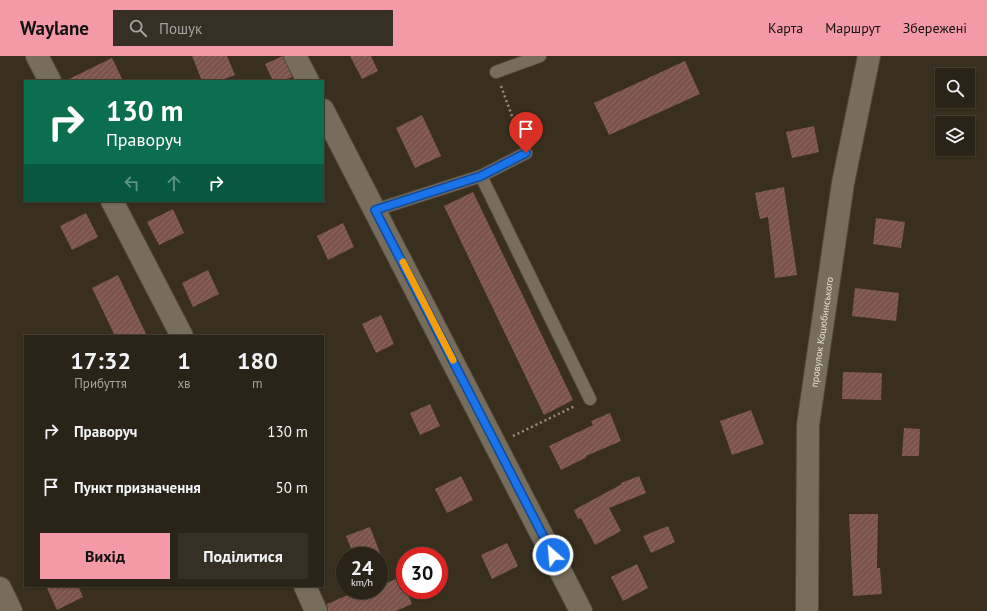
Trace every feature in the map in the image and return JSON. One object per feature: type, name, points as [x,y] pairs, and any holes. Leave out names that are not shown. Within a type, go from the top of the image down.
[{"type":"street","points":[[37,56],[49,80]]},
{"type":"street","points":[[295,56],[307,80]]},
{"type":"street","name":"провулок Коцюбинського","points":[[807,611],[808,425],[843,183],[870,56]]},
{"type":"street","points":[[324,112],[581,611]]},
{"type":"street","points":[[113,202],[181,335]]},
{"type":"street","points":[[305,587],[316,611]]},
{"type":"street","points":[[0,588],[11,611]]},
{"type":"lane","points":[[496,72],[540,56]]},
{"type":"lane","points":[[375,210],[481,176],[526,153]]},
{"type":"lane","points":[[481,176],[590,399]]},
{"type":"path","points":[[496,72],[526,153]]},
{"type":"path","points":[[496,444],[590,399]]},
{"type":"building","points":[[192,56],[227,56],[235,75],[222,80],[202,80]]},
{"type":"building","points":[[283,56],[292,77],[285,80],[273,80],[265,64]]},
{"type":"building","points":[[350,56],[371,56],[378,71],[362,79]]},
{"type":"building","points":[[112,58],[123,80],[67,80]]},
{"type":"building","points":[[685,61],[700,94],[609,135],[594,103]]},
{"type":"building","points":[[422,115],[441,156],[415,168],[396,128]]},
{"type":"building","points":[[814,126],[819,152],[792,158],[786,132]]},
{"type":"building","points":[[784,187],[797,275],[775,278],[768,217],[760,219],[755,193]]},
{"type":"building","points":[[473,192],[573,400],[544,415],[444,206]]},
{"type":"building","points":[[173,209],[184,233],[159,245],[147,222]]},
{"type":"building","points":[[86,213],[98,237],[72,250],[60,226]]},
{"type":"building","points":[[876,218],[905,222],[901,248],[873,244]]},
{"type":"building","points":[[343,223],[354,247],[328,260],[317,236]]},
{"type":"building","points":[[208,270],[219,294],[193,307],[182,283]]},
{"type":"building","points":[[118,275],[147,335],[115,335],[92,288]]},
{"type":"building","points":[[855,288],[899,293],[896,321],[852,316]]},
{"type":"building","points":[[381,315],[394,344],[376,353],[362,324]]},
{"type":"building","points":[[843,372],[882,373],[881,400],[842,399]]},
{"type":"building","points":[[430,404],[440,426],[420,435],[410,413]]},
{"type":"building","points":[[751,410],[764,444],[732,455],[720,421]]},
{"type":"building","points":[[610,413],[621,441],[586,456],[587,457],[561,470],[549,446],[593,425],[591,421]]},
{"type":"building","points":[[904,428],[920,429],[919,456],[902,456]]},
{"type":"building","points":[[461,476],[473,500],[447,513],[435,489]]},
{"type":"building","points":[[639,476],[646,493],[609,508],[621,531],[595,545],[581,518],[578,519],[574,510],[622,484],[621,483]]},
{"type":"building","points":[[849,514],[878,514],[877,568],[880,568],[882,594],[853,596]]},
{"type":"building","points":[[668,526],[675,542],[651,553],[643,536]]},
{"type":"building","points":[[370,527],[378,547],[350,547],[346,536]]},
{"type":"building","points":[[507,543],[518,566],[492,579],[481,555]]},
{"type":"building","points":[[637,564],[648,588],[623,601],[611,577]]},
{"type":"building","points":[[396,579],[396,599],[410,599],[412,604],[396,611],[328,611],[327,604],[338,599],[388,599],[388,582]]},
{"type":"building","points":[[46,587],[78,587],[83,597],[57,610]]},
{"type":"slow traffic","points":[[403,262],[453,360]]},
{"type":"route","points":[[526,153],[481,176],[375,210],[553,555]]}]
